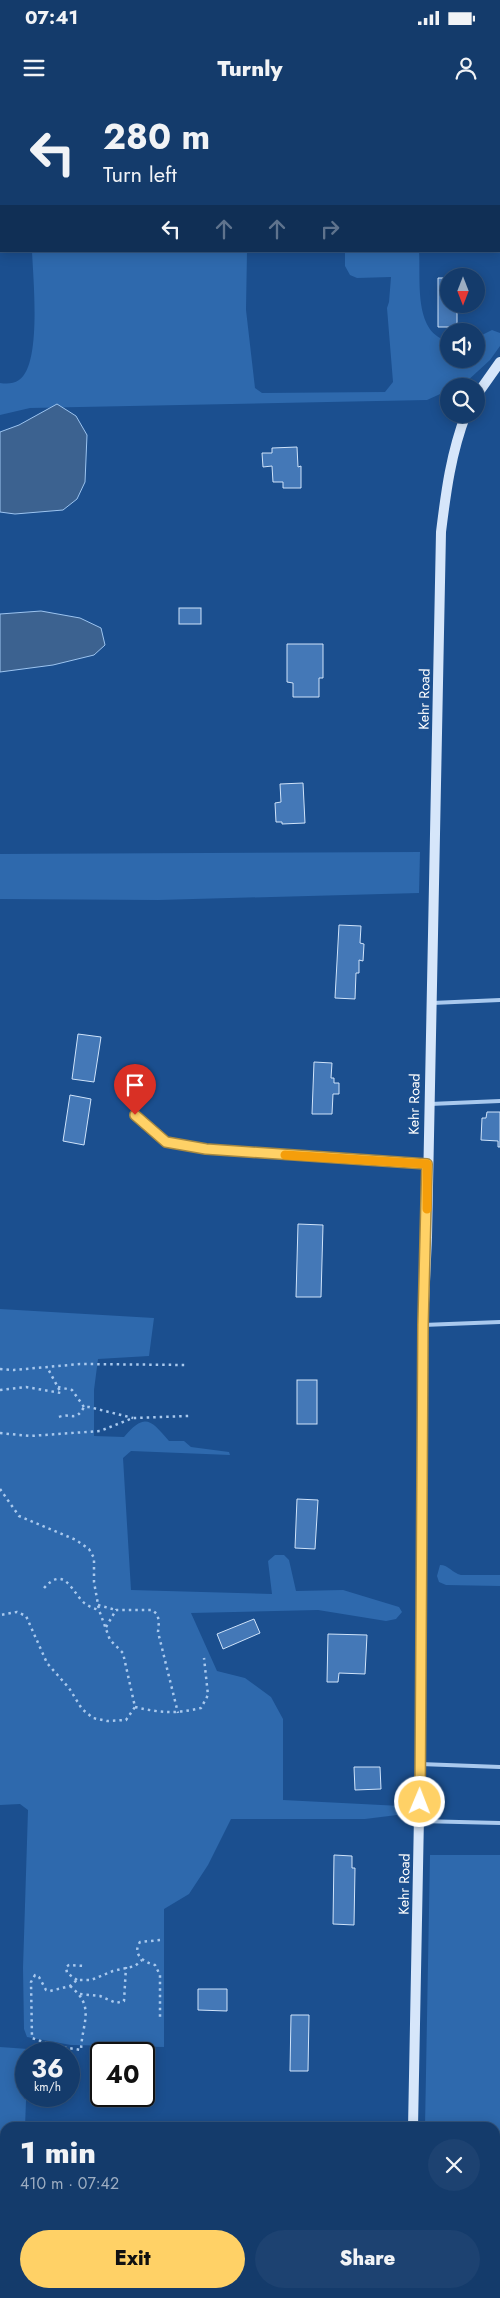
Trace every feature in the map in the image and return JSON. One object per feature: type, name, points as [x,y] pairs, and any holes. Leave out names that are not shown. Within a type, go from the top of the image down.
[{"type":"street","points":[[485,383],[500,362]]},
{"type":"street","name":"Kehr Road","points":[[413,2122],[420,1764],[423,1325],[441,532],[452,453],[463,423]]},
{"type":"lane","points":[[430,1004],[500,1000]]},
{"type":"lane","points":[[428,1104],[500,1101]]},
{"type":"lane","points":[[135,1115],[166,1142],[206,1149],[427,1164]]},
{"type":"lane","points":[[423,1325],[500,1322]]},
{"type":"lane","points":[[420,1764],[500,1767]]},
{"type":"lane","points":[[419,1821],[500,1823]]},
{"type":"path","points":[[0,1368],[14,1370],[80,1364],[188,1364]]},
{"type":"path","points":[[0,1390],[26,1387],[61,1393],[47,1367]]},
{"type":"path","points":[[58,1386],[72,1390],[84,1407],[133,1418],[188,1416]]},
{"type":"path","points":[[59,1417],[64,1414],[76,1416],[80,1414],[84,1407]]},
{"type":"path","points":[[0,1433],[30,1436],[100,1431],[133,1418]]},
{"type":"path","points":[[0,1488],[19,1516],[76,1540],[89,1549],[94,1558],[94,1582],[99,1610],[110,1640],[123,1653],[135,1707],[126,1720],[107,1721],[93,1718],[82,1708],[69,1688],[47,1663],[26,1616],[17,1612],[0,1615]]},
{"type":"path","points":[[44,1588],[49,1582],[58,1578],[64,1579],[70,1583],[83,1602],[99,1610]]},
{"type":"path","points":[[98,1605],[116,1610],[152,1610],[157,1614],[159,1621],[158,1632],[178,1713]]},
{"type":"path","points":[[105,1628],[116,1610]]},
{"type":"path","points":[[135,1707],[158,1713],[178,1713],[201,1708],[208,1696],[204,1658]]},
{"type":"path","points":[[160,1940],[140,1942],[137,1946],[137,1952],[142,1960],[154,1965],[160,1975],[160,2018]]},
{"type":"path","points":[[84,1966],[69,1965],[66,1967],[67,1973],[78,1980],[91,1980],[126,1967],[135,1966],[142,1960]]},
{"type":"path","points":[[80,1994],[100,1996],[116,2003],[121,2003],[125,1995],[126,1967]]},
{"type":"path","points":[[70,1986],[80,1994],[86,2013],[81,2050],[55,2046],[32,2038],[31,1982],[33,1977],[38,1976],[46,1990],[50,1991],[70,1986],[78,1980]]},
{"type":"shaded area","points":[[32,252],[247,252],[246,310],[255,388],[262,393],[385,392],[393,382],[387,308],[391,277],[357,278],[350,275],[345,266],[345,252],[419,252],[421,304],[429,328],[440,337],[440,368],[481,368],[470,378],[440,378],[440,394],[427,400],[30,408],[0,415],[0,383],[10,383],[19,380],[26,371],[31,357],[34,320]]},
{"type":"shaded area","points":[[492,330],[500,333],[500,346],[485,365],[485,334]]},
{"type":"shaded area","points":[[57,404],[76,416],[87,435],[85,482],[77,499],[63,510],[15,514],[0,512],[0,432],[19,425]]},
{"type":"shaded area","points":[[41,611],[80,618],[101,628],[105,645],[94,655],[53,665],[0,672],[0,614]]},
{"type":"shaded area","points":[[420,852],[419,893],[158,900],[0,899],[0,854]]},
{"type":"shaded area","points":[[0,1309],[154,1318],[149,1356],[98,1359],[94,1390],[94,1436],[124,1437],[137,1424],[148,1422],[157,1428],[169,1441],[184,1441],[191,1447],[229,1452],[230,1455],[131,1451],[123,1458],[131,1590],[272,1594],[268,1561],[275,1555],[284,1555],[289,1560],[296,1591],[343,1590],[399,1607],[402,1612],[396,1619],[386,1621],[318,1610],[191,1613],[217,1671],[245,1678],[271,1697],[283,1719],[283,1800],[401,1806],[405,1808],[405,1814],[365,1819],[231,1819],[208,1865],[189,1894],[164,1909],[164,2047],[155,2047],[155,2042],[90,2042],[90,2045],[80,2045],[80,2042],[54,2042],[27,2037],[24,2029],[23,1968],[28,1810],[20,1804],[0,1805]]},
{"type":"shaded area","points":[[440,1565],[446,1566],[461,1575],[500,1575],[500,1586],[446,1585],[439,1582],[437,1576]]},
{"type":"shaded area","points":[[430,1855],[500,1855],[500,2122],[425,2122]]},
{"type":"shaded area","points":[[0,2047],[15,2048],[15,2107],[26,2107],[25,2122],[0,2122]]},
{"type":"building","points":[[438,278],[440,278],[440,313],[457,313],[457,323],[440,323],[440,327],[438,327]]},
{"type":"building","points":[[297,447],[298,467],[301,466],[301,488],[283,488],[283,482],[273,482],[272,466],[263,467],[262,453],[272,453],[272,448]]},
{"type":"building","points":[[179,608],[201,608],[201,624],[179,624]]},
{"type":"building","points":[[287,644],[323,644],[323,678],[319,678],[319,697],[293,697],[293,683],[287,682]]},
{"type":"building","points":[[303,783],[305,823],[282,824],[282,822],[276,822],[275,803],[281,802],[280,784]]},
{"type":"building","points":[[339,925],[361,926],[360,943],[364,944],[363,961],[359,960],[359,973],[356,973],[355,999],[335,998]]},
{"type":"building","points":[[78,1034],[101,1037],[94,1082],[72,1079]]},
{"type":"building","points":[[314,1062],[332,1063],[331,1078],[334,1078],[334,1083],[339,1083],[339,1094],[333,1094],[332,1114],[312,1114]]},
{"type":"building","points":[[70,1095],[91,1099],[84,1145],[63,1141]]},
{"type":"building","points":[[487,1112],[500,1112],[500,1147],[498,1147],[498,1141],[481,1140],[482,1118],[486,1118]]},
{"type":"building","points":[[298,1224],[323,1225],[321,1297],[296,1297]]},
{"type":"building","points":[[297,1380],[317,1380],[317,1424],[297,1424]]},
{"type":"building","points":[[297,1499],[318,1500],[315,1549],[295,1548]]},
{"type":"building","points":[[254,1619],[260,1633],[223,1649],[217,1634]]},
{"type":"building","points":[[328,1634],[367,1635],[365,1674],[339,1673],[338,1682],[327,1682]]},
{"type":"building","points":[[354,1767],[380,1767],[381,1789],[355,1790]]},
{"type":"building","points":[[334,1855],[352,1856],[352,1868],[355,1868],[354,1925],[333,1924]]},
{"type":"building","points":[[198,1989],[227,1989],[227,2011],[198,2010]]},
{"type":"building","points":[[291,2015],[309,2015],[308,2071],[290,2071]]},
{"type":"slow traffic","points":[[285,1155],[427,1164],[427,1209]]},
{"type":"route","points":[[135,1115],[166,1142],[206,1149],[427,1164],[427,1237],[423,1325],[420,1802]]}]
